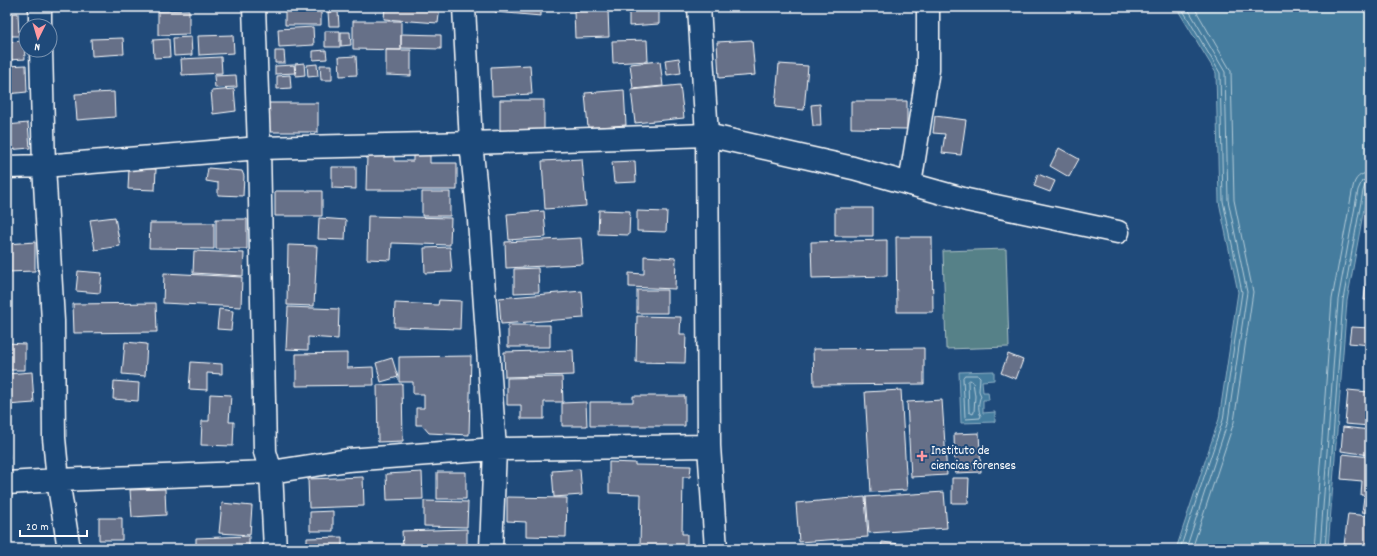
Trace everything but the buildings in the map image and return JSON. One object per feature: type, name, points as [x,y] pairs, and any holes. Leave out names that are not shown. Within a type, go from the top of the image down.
[{"type":"street","points":[[40,7],[40,18]]},
{"type":"street","points":[[254,7],[259,148],[265,452],[271,472],[275,549]]},
{"type":"street","points":[[464,7],[471,143],[479,220],[495,449],[491,549]]},
{"type":"street","points":[[699,7],[707,135],[709,446],[716,549]]},
{"type":"street","points":[[910,184],[928,70],[928,7]]},
{"type":"street","points":[[41,58],[44,166],[53,321],[54,438],[58,480],[69,549]]},
{"type":"street","points":[[7,167],[44,166],[259,148],[707,135],[853,168],[967,200],[1118,232]]},
{"type":"street","points":[[7,483],[271,472],[348,460],[495,449],[709,446]]},
{"type":"green space","points":[[1006,249],[1009,347],[946,349],[943,251]]},
{"type":"water","points":[[1176,7],[1370,7],[1370,182],[1347,301],[1328,549],[1176,549],[1219,419],[1238,292],[1219,202],[1216,73]]},
{"type":"water","points":[[994,371],[994,380],[982,381],[983,392],[988,392],[989,400],[983,400],[983,413],[995,412],[995,422],[961,423],[959,372]]},
{"type":"place","name":"Instituto de ciencias forenses","points":[[922,456]]}]
